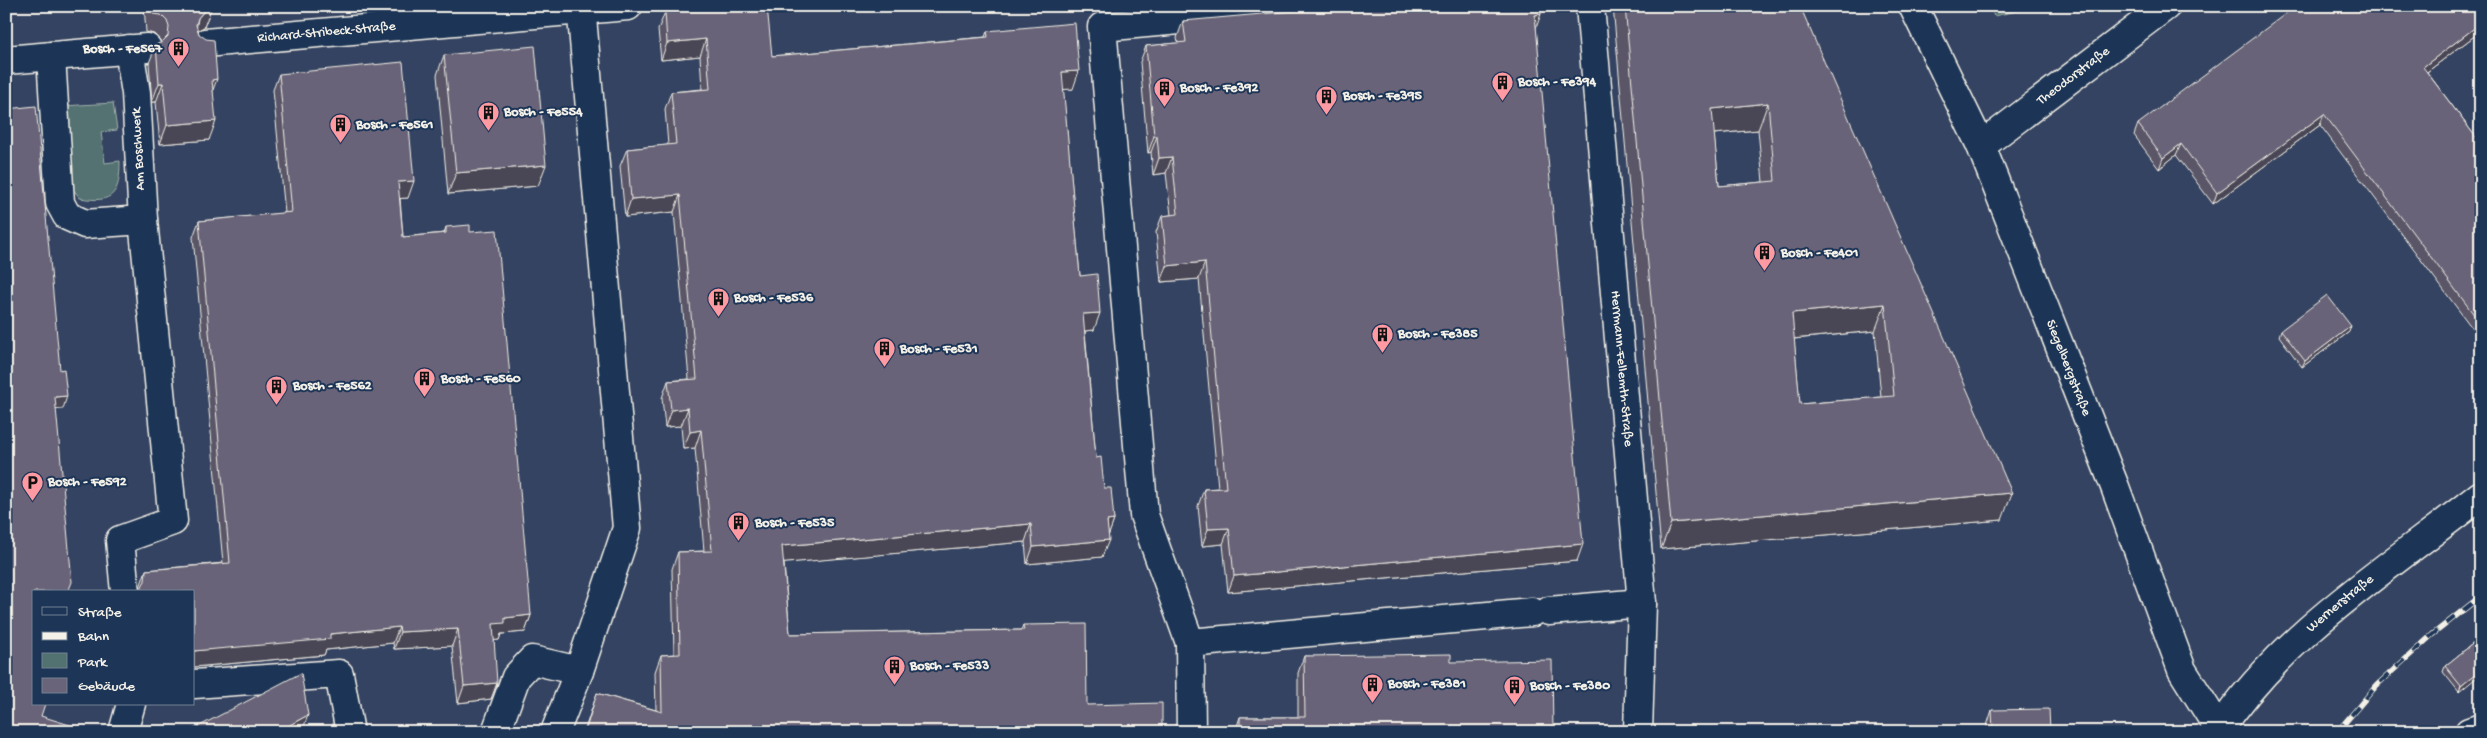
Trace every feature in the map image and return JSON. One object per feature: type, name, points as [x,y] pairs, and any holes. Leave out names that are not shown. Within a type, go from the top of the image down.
[{"type":"street","name":"Richard-Stribeck-Straße","points":[[205,43],[582,8],[628,6]]},
{"type":"street","points":[[1191,732],[1190,643],[1144,515],[1102,26],[1334,6]]},
{"type":"street","name":"Herrmann-Fellemth-Straße","points":[[1590,6],[1642,603],[1638,732]]},
{"type":"street","name":"Siegelbergstraße","points":[[1913,6],[1981,146],[2115,487],[2182,670],[2218,731]]},
{"type":"street","name":"Theodorstraße","points":[[1981,146],[2166,6]]},
{"type":"street","points":[[555,732],[579,671],[627,528],[582,8]]},
{"type":"street","name":"Am Boschwerk","points":[[6,60],[138,48],[136,93],[142,220],[173,521],[120,540],[125,590]]},
{"type":"street","points":[[50,56],[60,203],[66,216],[85,224],[142,220]]},
{"type":"street","name":"Wernerstraße","points":[[2218,731],[2249,687],[2300,638],[2481,495]]},
{"type":"street","points":[[1190,643],[1642,603]]},
{"type":"street","points":[[496,732],[516,677],[532,660],[579,671]]},
{"type":"street","points":[[195,684],[339,674],[350,732]]},
{"type":"street","points":[[123,732],[130,706]]},
{"type":"street","points":[[2468,732],[2481,728]]},
{"type":"green space","points":[[1989,6],[2040,6],[1994,16]]},
{"type":"green space","points":[[113,103],[117,130],[101,132],[105,163],[120,161],[119,181],[113,194],[108,197],[101,199],[80,198],[68,183],[63,106]]},
{"type":"building","name":"Bosch - Fe567","points":[[152,6],[211,6],[211,9],[203,12],[198,18],[196,25],[199,34],[206,39],[214,40],[217,79],[212,80],[216,121],[167,125],[163,83],[159,83],[156,45],[168,36],[169,27],[167,21],[161,15],[153,14]]},
{"type":"building","points":[[733,6],[767,6],[772,56],[988,37],[987,31],[1075,23],[1079,71],[1062,72],[1080,276],[1097,274],[1100,313],[1083,314],[1096,458],[1101,457],[1104,488],[1111,488],[1114,520],[1107,521],[1109,540],[1033,547],[1031,524],[782,546],[790,634],[1024,630],[1023,625],[1086,624],[1087,705],[1162,703],[1162,732],[585,732],[597,693],[662,712],[661,655],[680,654],[678,552],[712,551],[701,430],[690,432],[688,408],[671,410],[668,381],[697,379],[680,195],[631,199],[627,149],[676,144],[671,92],[710,89],[706,39],[667,43],[665,12]]},
{"type":"building","name":"Bosch - Fe385","points":[[1352,6],[1541,6],[1541,14],[1535,15],[1583,544],[1234,576],[1229,528],[1208,529],[1204,489],[1226,488],[1205,262],[1167,266],[1162,216],[1178,214],[1172,157],[1159,158],[1157,136],[1154,136],[1146,46],[1186,42],[1183,21]]},
{"type":"building","name":"Bosch - Fe401","points":[[1625,6],[1800,6],[2012,493],[1671,523]],"holes":[[[1768,103],[1775,181],[1719,186],[1712,109]],[[1885,304],[1894,396],[1800,404],[1792,313]]]},
{"type":"building","points":[[2296,6],[2481,6],[2481,23],[2423,67],[2481,144],[2481,324],[2324,114],[2217,193],[2181,144],[2163,158],[2138,124]]},
{"type":"building","name":"Bosch - Fe554","points":[[535,46],[546,165],[456,173],[444,55]]},
{"type":"building","points":[[403,62],[414,181],[398,182],[403,237],[446,233],[446,227],[470,225],[470,232],[497,230],[531,615],[505,618],[505,623],[493,624],[497,683],[464,686],[458,629],[400,632],[399,627],[330,634],[330,639],[195,651],[195,590],[142,590],[146,570],[230,563],[199,221],[292,212],[279,74]]},
{"type":"building","name":"Bosch - Fe592","points":[[36,106],[60,370],[64,369],[67,396],[55,397],[72,582],[69,590],[32,590],[32,706],[44,706],[41,716],[92,732],[6,732],[6,109]]},
{"type":"building","points":[[2327,295],[2351,326],[2305,361],[2281,330]]},
{"type":"building","points":[[2481,637],[2481,670],[2461,686],[2445,666]]},
{"type":"building","points":[[1451,654],[1451,662],[1552,660],[1553,732],[1240,732],[1240,717],[1305,717],[1304,656]]},
{"type":"building","points":[[301,673],[308,715],[277,732],[188,732]]},
{"type":"building","points":[[2049,709],[2050,730],[2075,729],[2075,732],[1993,732],[1992,710]]},
{"type":"railway","points":[[2337,732],[2377,685],[2432,635],[2481,596]]},
{"type":"place","name":"Bosch - Fe567","points":[[178,68]]},
{"type":"place","name":"Bosch - Fe394","points":[[1502,101]]},
{"type":"place","name":"Bosch - Fe392","points":[[1164,107]]},
{"type":"place","name":"Bosch - Fe395","points":[[1327,115]]},
{"type":"place","name":"Bosch - Fe554","points":[[488,131]]},
{"type":"place","name":"Bosch - Fe561","points":[[340,144]]},
{"type":"place","name":"Bosch - Fe401","points":[[1765,272]]},
{"type":"place","name":"Bosch - Fe536","points":[[718,317]]},
{"type":"place","name":"Bosch - Fe385","points":[[1382,353]]},
{"type":"place","name":"Bosch - Fe531","points":[[884,368]]},
{"type":"place","name":"Bosch - Fe560","points":[[425,398]]},
{"type":"place","name":"Bosch - Fe562","points":[[277,405]]},
{"type":"place","name":"Bosch - Fe592","points":[[32,501]]},
{"type":"place","name":"Bosch - Fe535","points":[[739,542]]},
{"type":"place","name":"Bosch - Fe533","points":[[894,685]]},
{"type":"place","name":"Bosch - Fe381","points":[[1372,703]]},
{"type":"place","name":"Bosch - Fe380","points":[[1514,705]]}]
